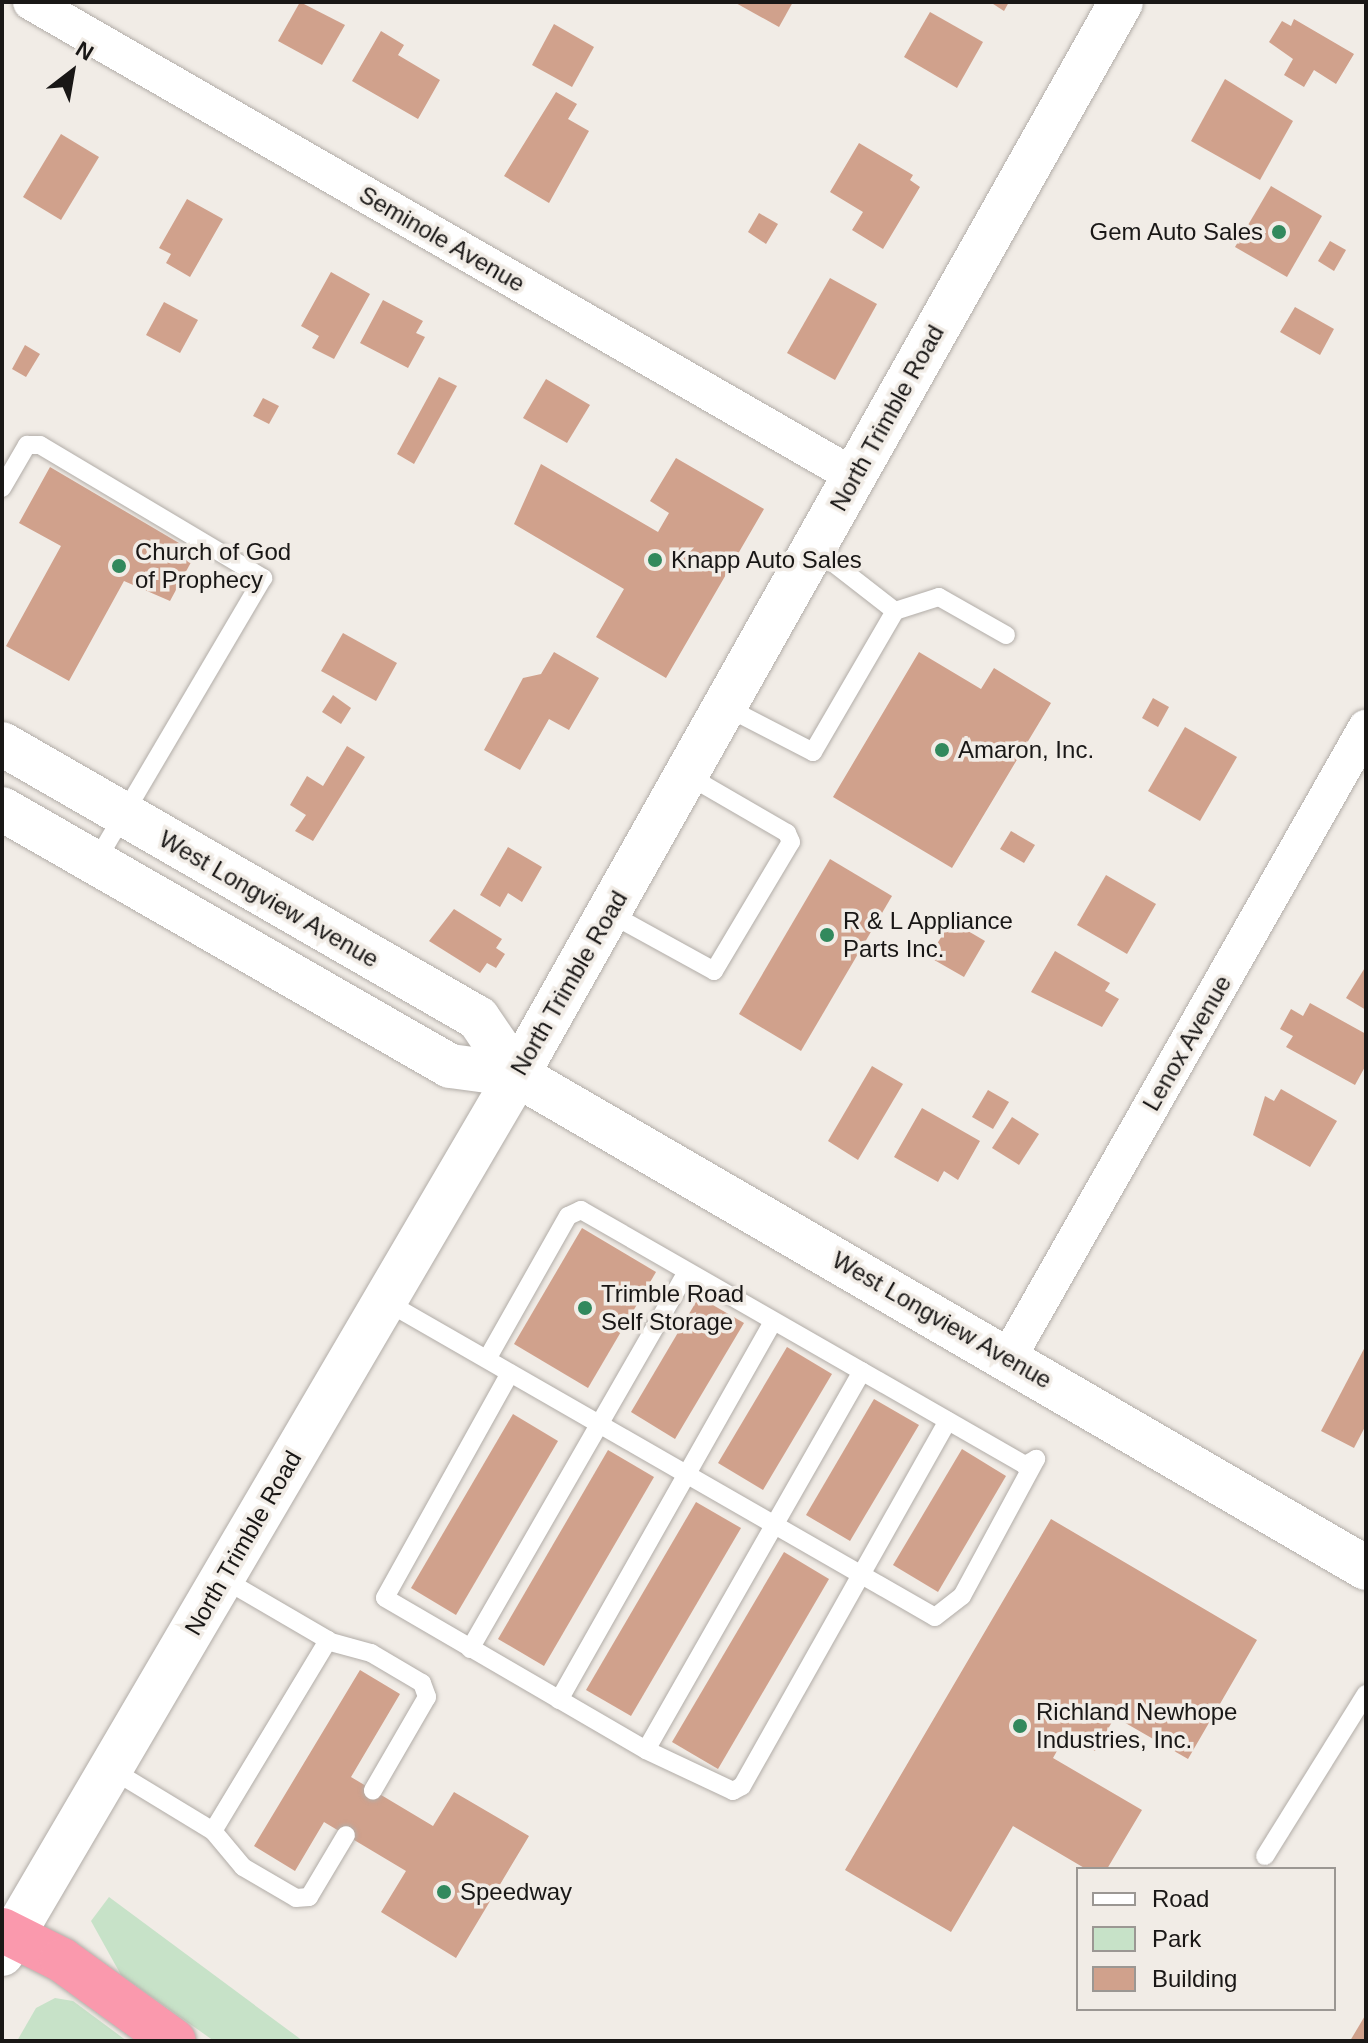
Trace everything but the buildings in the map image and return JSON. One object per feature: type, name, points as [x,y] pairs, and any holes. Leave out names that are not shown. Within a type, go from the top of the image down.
[{"type":"highway","points":[[6,1940],[62,1960],[174,2041]]},
{"type":"main road","name":"North Trimble Road","points":[[6,1940],[111,1769],[517,1075],[1121,2]]},
{"type":"main road","name":"West Longview Avenue","points":[[2,744],[478,1018],[517,1075]]},
{"type":"main road","name":"West Longview Avenue","points":[[2,809],[450,1066],[517,1075],[1366,1568]]},
{"type":"street","name":"Seminole Avenue","points":[[31,2],[854,476]]},
{"type":"street","name":"Lenox Avenue","points":[[1008,1358],[1366,728]]},
{"type":"lane","points":[[2,488],[27,445],[40,445],[263,578],[96,862]]},
{"type":"lane","points":[[814,548],[895,611]]},
{"type":"lane","points":[[726,707],[813,752],[895,611],[939,597],[1006,635]]},
{"type":"lane","points":[[609,913],[714,971],[791,842],[787,833],[687,775]]},
{"type":"lane","points":[[385,1301],[935,1617],[962,1596],[1036,1459],[1025,1465],[687,1272],[573,1211],[487,1359]]},
{"type":"lane","points":[[470,1649],[687,1272]]},
{"type":"lane","points":[[559,1700],[773,1321]]},
{"type":"lane","points":[[646,1750],[862,1371]]},
{"type":"lane","points":[[510,1373],[385,1598],[646,1750],[721,1787],[742,1786],[948,1421]]},
{"type":"lane","points":[[222,1578],[327,1641],[371,1653],[422,1683],[427,1697],[373,1790]]},
{"type":"lane","points":[[213,1831],[327,1641]]},
{"type":"lane","points":[[1265,1856],[1366,1694]]},
{"type":"lane","points":[[111,1769],[213,1831],[243,1867],[296,1898],[309,1897],[346,1835]]},
{"type":"green space","points":[[109,1897],[303,2041],[214,2041],[121,1975],[91,1921]]},
{"type":"green space","points":[[55,1998],[73,2001],[127,2041],[17,2041],[36,2008]]},
{"type":"place","name":"Gem Auto Sales","points":[[1279,232]]},
{"type":"place","name":"Knapp Auto Sales","points":[[655,560]]},
{"type":"place","name":"Church of God of Prophecy","points":[[119,566]]},
{"type":"place","name":"Amaron, Inc.","points":[[942,750]]},
{"type":"place","name":"R & L Appliance Parts Inc.","points":[[827,935]]},
{"type":"place","name":"Trimble Road Self Storage","points":[[585,1308]]},
{"type":"place","name":"Richland Newhope Industries, Inc.","points":[[1020,1726]]},
{"type":"place","name":"Speedway","points":[[444,1892]]}]
